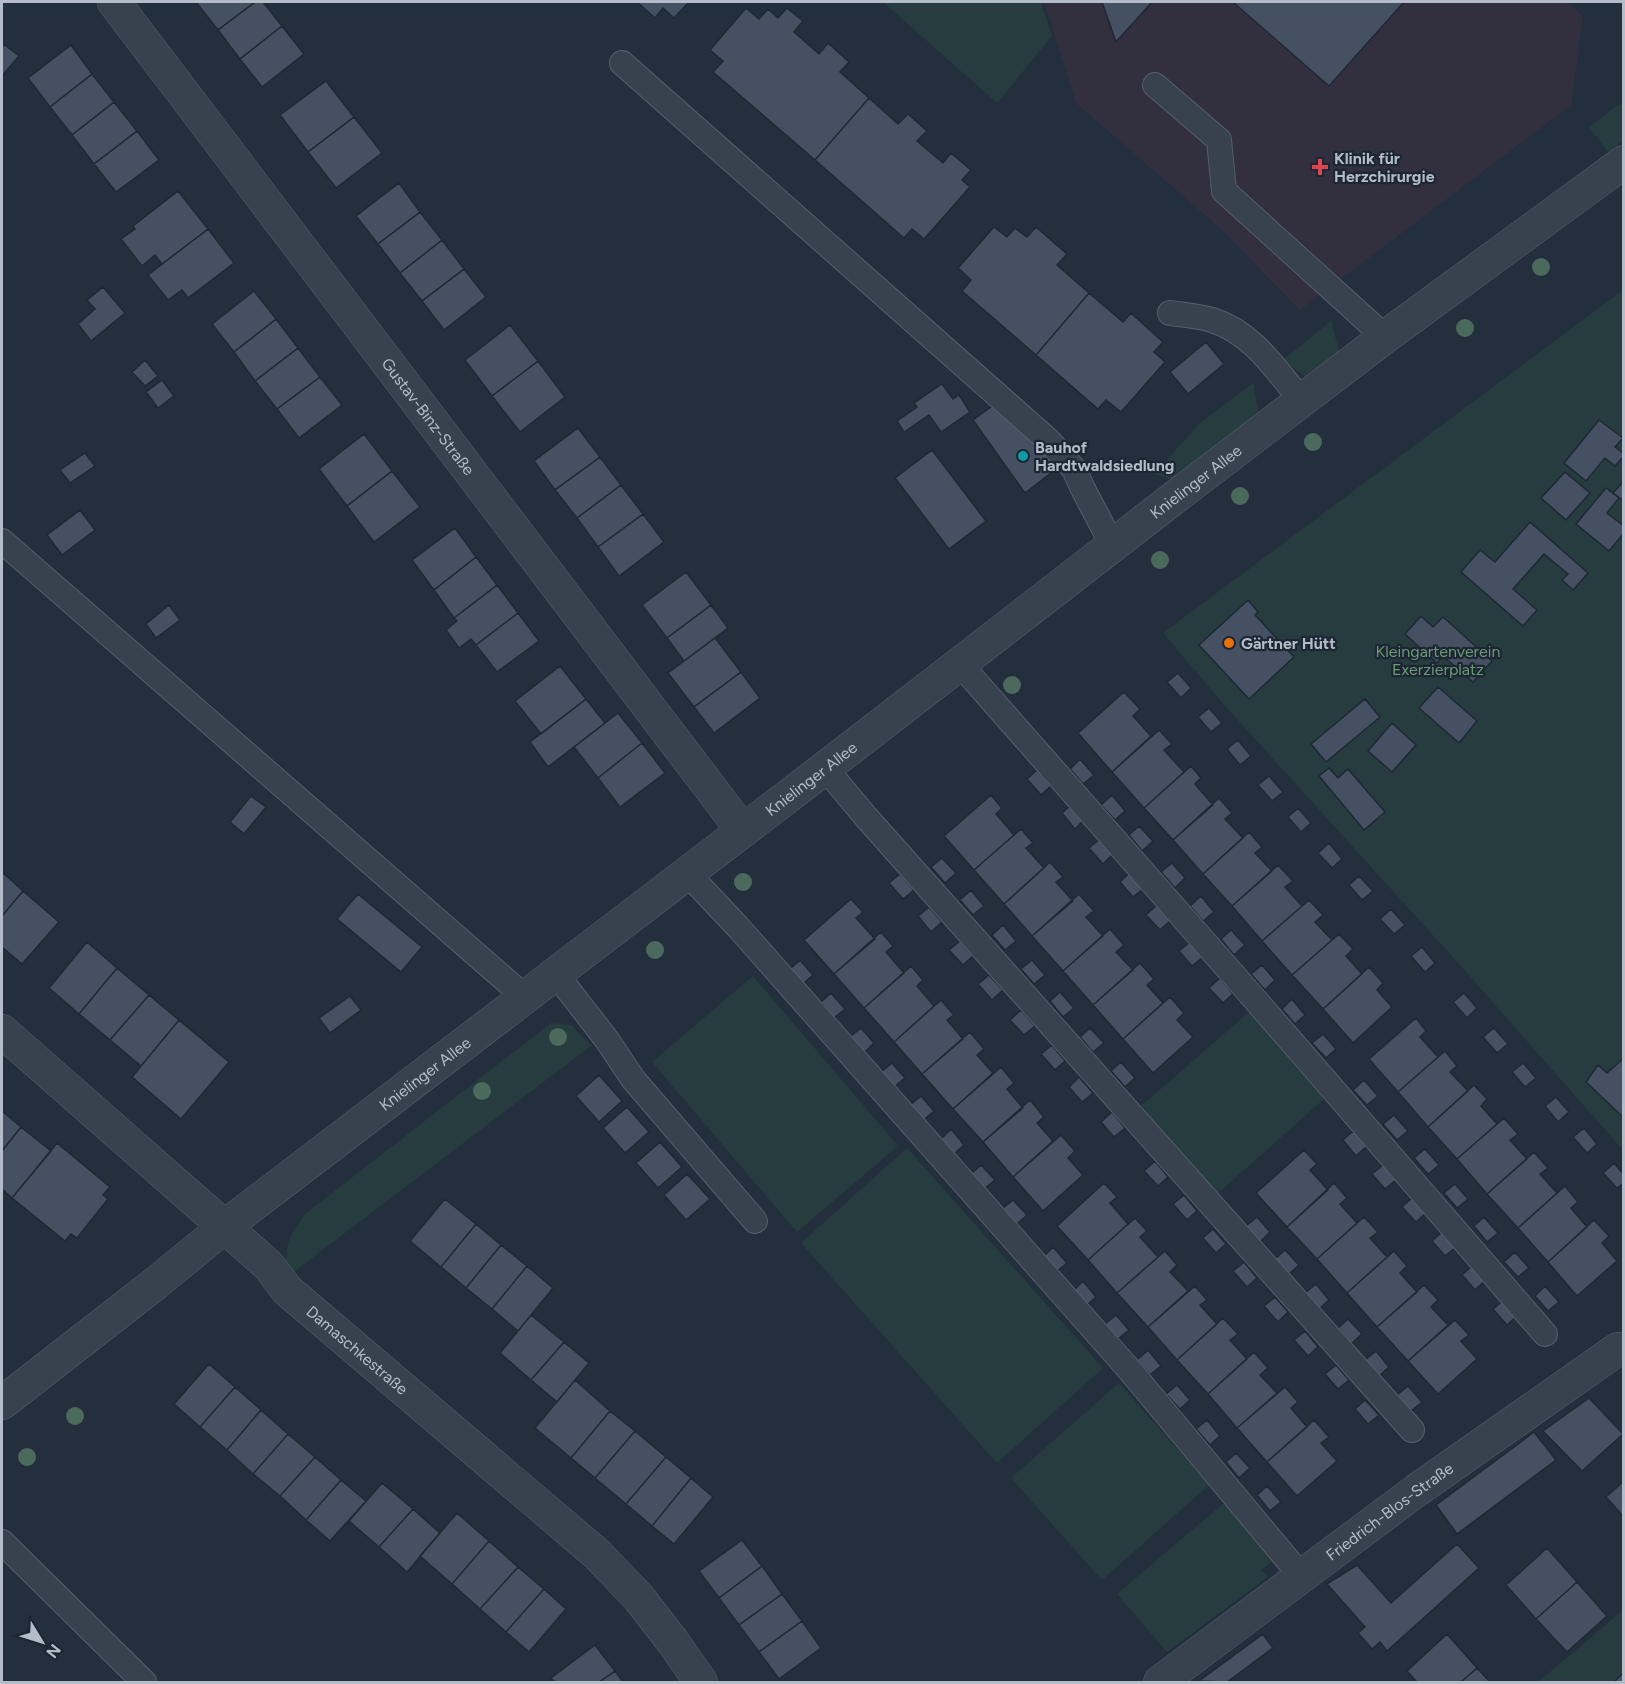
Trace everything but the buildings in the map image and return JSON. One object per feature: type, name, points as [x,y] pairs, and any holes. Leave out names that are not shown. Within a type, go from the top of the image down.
[{"type":"street","name":"Gustav-Binz-Straße","points":[[114,2],[743,831]]},
{"type":"street","name":"Knielinger Allee","points":[[2,1403],[224,1227],[743,831],[1170,501],[1623,162]]},
{"type":"street","name":"Damaschkestraße","points":[[2,1031],[268,1265],[286,1290],[597,1554],[639,1598],[701,1683]]},
{"type":"street","name":"Friedrich-Blos-Straße","points":[[1160,1683],[1417,1490],[1562,1387],[1618,1349],[1623,1350]]},
{"type":"lane","points":[[622,63],[1047,440],[1074,470],[1113,546]]},
{"type":"lane","points":[[1155,85],[1219,140],[1224,190],[1385,338]]},
{"type":"lane","points":[[1170,313],[1213,320],[1239,333],[1263,355],[1302,401]]},
{"type":"lane","points":[[2,541],[525,997]]},
{"type":"lane","points":[[960,664],[1545,1334]]},
{"type":"lane","points":[[825,768],[866,817],[1412,1430]]},
{"type":"lane","points":[[687,873],[738,927],[1127,1367],[1302,1577]]},
{"type":"lane","points":[[556,974],[608,1040],[633,1079],[755,1221]]},
{"type":"lane","points":[[2,1542],[144,1683]]},
{"type":"shaded area","name":"Klinik für Herzchirurgie","points":[[1044,2],[1567,2],[1583,16],[1571,105],[1300,310],[1221,229],[1076,103]]},
{"type":"green space","points":[[883,2],[1041,2],[1052,36],[997,103]]},
{"type":"green space","points":[[1623,104],[1623,141],[1608,152],[1589,127],[1618,105]]},
{"type":"green space","name":"Kleingartenverein Exerzierplatz","points":[[1623,290],[1623,1150],[1459,964],[1227,708],[1163,633]]},
{"type":"green space","points":[[1331,321],[1340,354],[1308,379],[1283,360]]},
{"type":"green space","points":[[1253,383],[1259,414],[1174,480],[1154,474],[1200,423]]},
{"type":"green space","points":[[753,976],[898,1146],[797,1232],[652,1062]]},
{"type":"green space","points":[[1249,1012],[1324,1099],[1217,1194],[1140,1107]]},
{"type":"green space","points":[[551,1023],[571,1025],[591,1046],[291,1274],[286,1267],[288,1244],[292,1233],[305,1214]]},
{"type":"green space","points":[[907,1148],[1103,1368],[997,1463],[801,1243]]},
{"type":"green space","points":[[1119,1383],[1209,1485],[1102,1580],[1011,1478]]},
{"type":"green space","points":[[1224,1503],[1274,1560],[1261,1570],[1268,1577],[1167,1652],[1117,1594]]},
{"type":"green space","points":[[1623,1610],[1623,1682],[1538,1682]]},
{"type":"place","name":"Klinik für Herzchirurgie","points":[[1320,167]]},
{"type":"place","name":"Bauhof Hardtwaldsiedlung","points":[[1023,456]]},
{"type":"place","name":"Gärtner Hütt","points":[[1229,643]]}]
